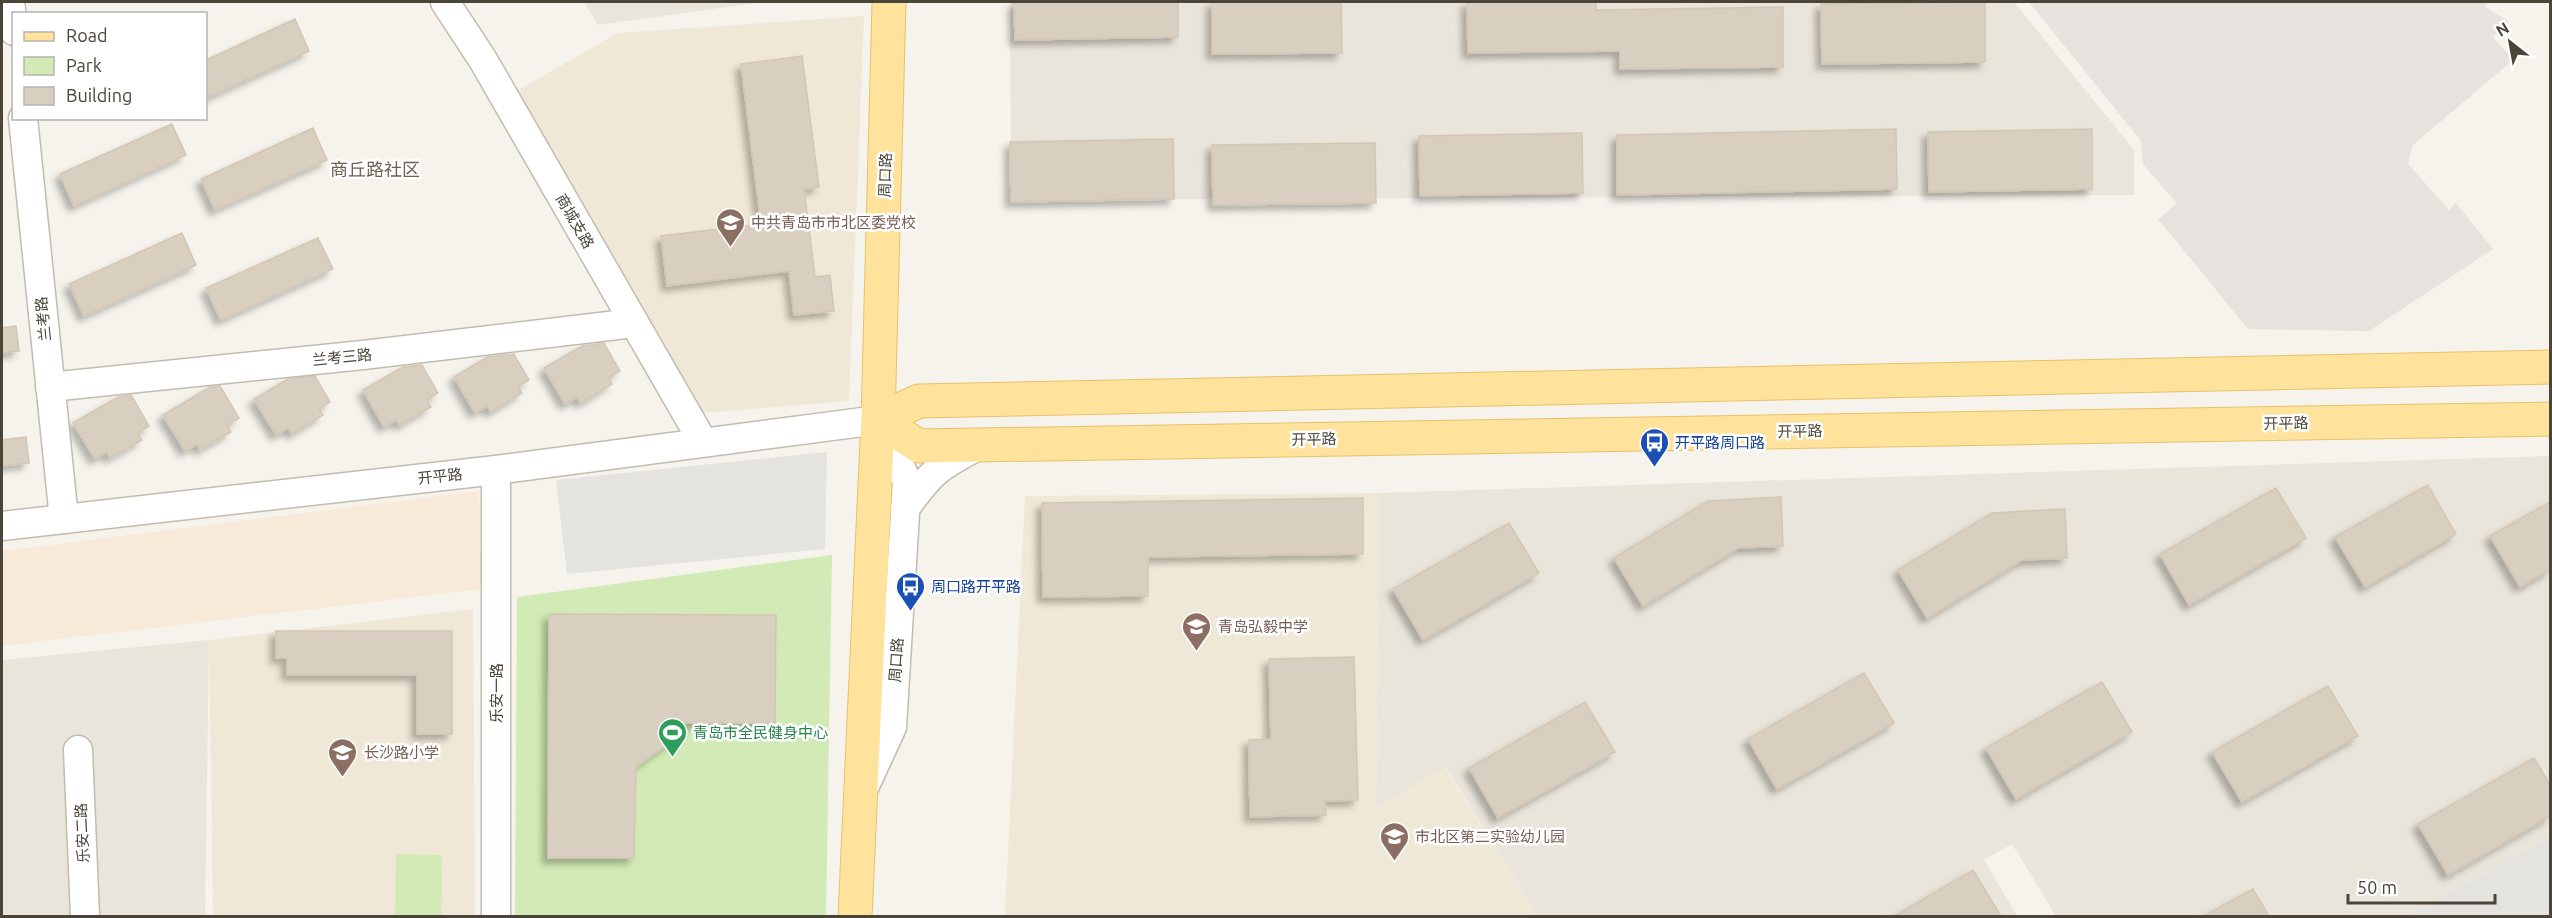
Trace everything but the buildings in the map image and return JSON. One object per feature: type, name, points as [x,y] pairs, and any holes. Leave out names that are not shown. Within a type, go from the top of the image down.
[{"type":"main road","name":"周口路","points":[[855,916],[878,420],[890,2]]},
{"type":"main road","name":"开平路","points":[[878,420],[919,401],[2550,367]]},
{"type":"main road","name":"开平路","points":[[878,420],[919,446],[2550,419]]},
{"type":"street","name":"商城支路","points":[[445,2],[483,60],[703,442]]},
{"type":"street","name":"兰考路","points":[[22,120],[64,519]]},
{"type":"street","name":"兰考三路","points":[[50,387],[363,355],[634,323]]},
{"type":"street","name":"开平路","points":[[2,526],[496,470],[878,420]]},
{"type":"street","name":"周口路","points":[[862,793],[892,727],[907,481],[878,420]]},
{"type":"street","points":[[905,509],[923,482],[943,464],[980,445]]},
{"type":"street","name":"乐安一路","points":[[496,470],[496,916]]},
{"type":"street","name":"乐安二路","points":[[78,750],[85,916]]},
{"type":"shaded area","points":[[584,2],[763,2],[598,25]]},
{"type":"shaded area","points":[[1010,2],[2014,2],[2134,150],[2134,195],[1011,200]]},
{"type":"shaded area","points":[[2029,2],[2488,2],[2485,7],[2508,21],[2493,37],[2513,60],[2413,145],[2408,164],[2449,210],[2456,203],[2493,249],[2369,331],[2248,329],[2158,219],[2177,204],[2143,164],[2141,141]]},
{"type":"shaded area","name":"中共青岛市市北区委党校","points":[[864,16],[849,401],[703,413],[513,93],[618,33]]},
{"type":"shaded area","points":[[827,452],[825,549],[567,574],[556,480]]},
{"type":"shaded area","points":[[2550,456],[2550,838],[2407,916],[2056,916],[2012,844],[1984,860],[2017,916],[1537,916],[1446,767],[1376,808],[1379,493]]},
{"type":"shaded area","points":[[479,491],[482,589],[2,646],[2,551]]},
{"type":"shaded area","name":"青岛弘毅中学","points":[[1379,493],[1376,807],[1445,767],[1537,916],[1005,916],[1025,496]]},
{"type":"shaded area","name":"长沙路小学","points":[[473,609],[475,916],[213,916],[209,640]]},
{"type":"shaded area","points":[[209,640],[205,916],[2,916],[2,660]]},
{"type":"shaded area","points":[[2550,838],[2550,916],[2407,916]]},
{"type":"green space","name":"青岛市全民健身中心","points":[[832,555],[826,916],[515,916],[517,597]]},
{"type":"green space","points":[[396,854],[442,855],[441,916],[395,916]]},
{"type":"place","name":"中共青岛市市北区委党校","points":[[730,248]]},
{"type":"place","name":"开平路周口路","points":[[1654,468]]},
{"type":"place","name":"周口路开平路","points":[[910,612]]},
{"type":"place","name":"青岛弘毅中学","points":[[1197,652]]},
{"type":"place","name":"青岛市全民健身中心","points":[[672,758]]},
{"type":"place","name":"长沙路小学","points":[[343,778]]},
{"type":"place","name":"市北区第二实验幼儿园","points":[[1394,862]]},
{"type":"district","name":"商丘路社区","points":[[375,169]]}]
